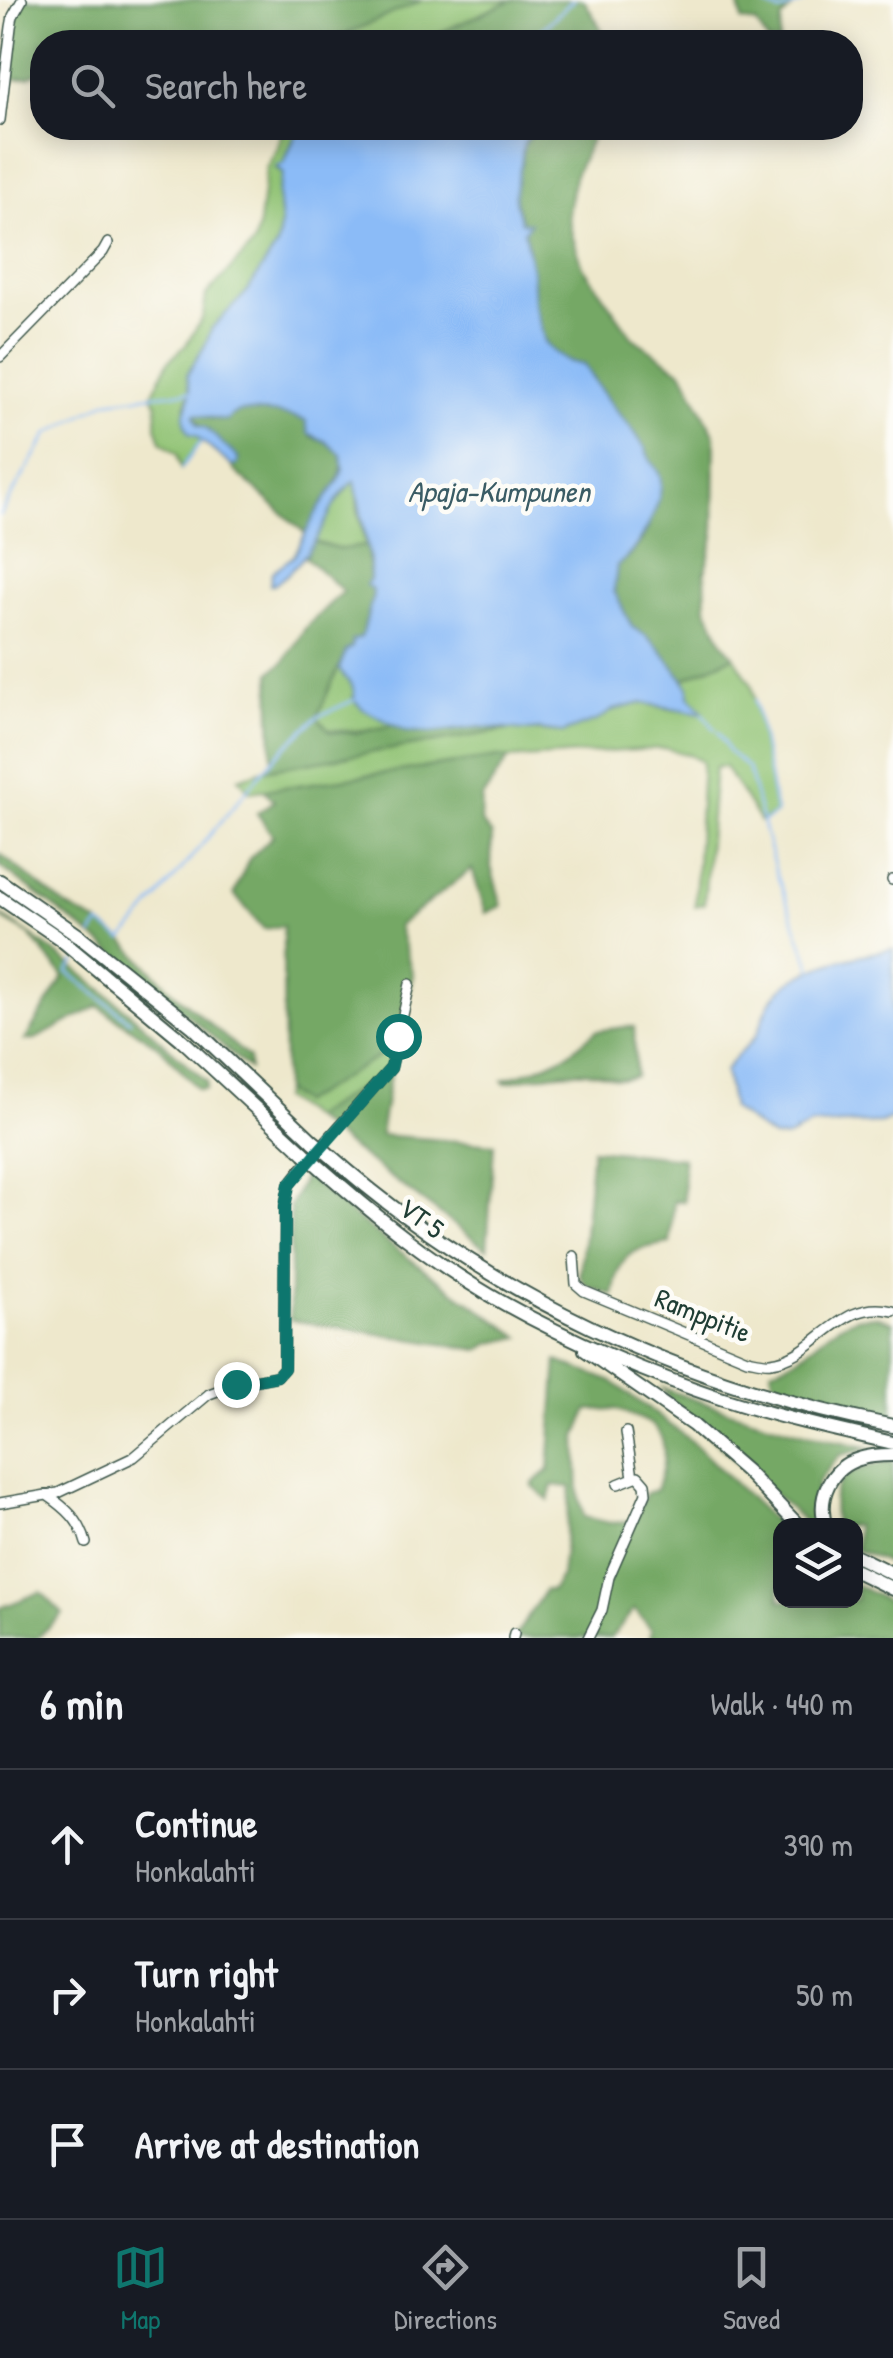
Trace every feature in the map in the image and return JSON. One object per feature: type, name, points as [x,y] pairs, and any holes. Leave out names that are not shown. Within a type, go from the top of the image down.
[{"type":"highway","name":"VT 5","points":[[0,881],[81,937],[192,1026],[366,1208],[501,1302],[558,1332],[720,1398],[893,1443]]},
{"type":"highway","name":"VT 5","points":[[0,898],[59,938],[314,1152],[424,1231],[557,1311],[694,1372],[767,1396],[893,1426]]},
{"type":"highway","points":[[558,1332],[693,1424],[791,1518]]},
{"type":"highway","points":[[823,1518],[824,1495],[840,1469],[860,1458],[893,1455]]},
{"type":"highway","points":[[863,1559],[893,1574]]},
{"type":"highway","points":[[863,1574],[893,1589]]},
{"type":"street","points":[[0,120],[10,26],[22,0]]},
{"type":"street","points":[[0,357],[108,243]]},
{"type":"street","points":[[0,1502],[58,1493],[134,1457],[210,1394],[277,1376],[284,1368],[285,1206],[289,1185],[391,1068],[410,984]]},
{"type":"street","name":"Ramppitie","points":[[574,1256],[576,1284],[584,1291],[747,1359],[769,1363],[796,1355],[829,1328],[859,1311],[893,1311]]},
{"type":"street","points":[[626,1432],[633,1477]]},
{"type":"street","points":[[588,1638],[646,1493],[638,1476],[618,1484]]},
{"type":"street","points":[[47,1495],[78,1521],[86,1543]]},
{"type":"green space","points":[[22,0],[423,0],[355,30],[30,30],[30,77],[4,81],[11,26]]},
{"type":"green space","points":[[423,0],[512,0],[446,30],[352,30]]},
{"type":"green space","points":[[512,0],[584,0],[602,30],[446,30]]},
{"type":"green space","points":[[738,0],[790,0],[793,7],[782,18],[780,30],[760,30],[756,23],[742,21]]},
{"type":"green space","points":[[280,140],[294,140],[284,164],[276,168],[283,174],[278,193],[281,223],[277,246],[246,293],[212,328],[187,375],[190,392],[185,407],[201,442],[181,469],[177,454],[161,441],[156,426],[157,404],[152,395],[168,362],[186,345],[203,317],[206,295],[254,244],[266,168]]},
{"type":"green space","points":[[526,140],[551,140],[540,219],[548,283],[599,351],[635,379],[673,417],[694,522],[694,544],[688,553],[673,561],[637,572],[633,586],[637,610],[659,634],[661,650],[682,680],[734,656],[752,685],[776,814],[760,822],[725,767],[715,767],[704,904],[695,906],[702,762],[665,748],[499,757],[250,792],[239,778],[264,770],[513,729],[562,733],[613,710],[642,703],[703,712],[689,696],[682,699],[669,687],[662,669],[617,623],[609,592],[617,565],[633,550],[654,512],[661,487],[659,473],[646,448],[582,428],[557,414],[540,379],[545,342],[534,303],[524,231],[530,223],[521,222],[515,193]]},
{"type":"green space","points":[[528,140],[591,140],[574,177],[568,213],[583,267],[633,338],[683,372],[715,436],[714,537],[705,572],[706,607],[734,656],[682,680],[661,650],[632,627],[614,591],[617,565],[634,550],[648,527],[660,477],[584,365],[567,361],[545,342],[534,303],[526,238],[513,193]]},
{"type":"green space","points":[[245,409],[284,413],[307,421],[311,436],[341,454],[339,478],[306,534],[235,471],[232,466],[238,458],[194,416],[223,420]]},
{"type":"green space","points":[[353,481],[367,551],[356,606],[341,549],[313,542],[329,511]]},
{"type":"green space","points":[[313,542],[341,549],[367,546],[373,595],[361,638],[346,651],[317,717],[331,732],[358,733],[394,725],[406,731],[430,733],[479,727],[507,730],[264,770],[272,760],[270,673],[284,662],[306,627],[343,591],[305,557]]},
{"type":"green space","points":[[355,609],[342,674],[352,684],[353,697],[428,719],[352,731],[304,724]]},
{"type":"green space","points":[[499,757],[508,759],[482,798],[481,822],[492,835],[491,867],[502,906],[486,913],[472,869],[398,926],[413,975],[398,1035],[388,1051],[301,1103],[284,1091],[283,926],[264,929],[234,894],[249,859],[273,836],[257,813],[274,801],[264,790]]},
{"type":"green space","points":[[0,854],[66,906],[123,940],[173,992],[249,1058],[249,1069],[127,964],[0,866]]},
{"type":"green space","points":[[29,934],[133,1016],[207,1082],[206,1089],[198,1089],[159,1047],[99,1006],[35,1039],[25,1040],[64,977]]},
{"type":"green space","points":[[634,1027],[636,1076],[619,1079],[574,1072],[505,1083],[503,1080],[568,1054],[596,1031]]},
{"type":"green space","points":[[398,1035],[391,1068],[311,1118],[282,1098],[284,1091],[301,1103]]},
{"type":"green space","points":[[391,1068],[380,1135],[494,1144],[487,1249],[311,1118]]},
{"type":"green space","points":[[592,1149],[683,1158],[684,1201],[674,1201],[670,1243],[636,1251],[623,1261],[613,1295],[587,1286],[580,1276]]},
{"type":"green space","points":[[305,1175],[383,1239],[520,1337],[479,1350],[290,1320],[290,1206]]},
{"type":"green space","points":[[877,1316],[893,1322],[893,1415],[793,1394],[774,1384],[771,1369],[795,1359],[842,1324],[859,1317]]},
{"type":"green space","points":[[557,1361],[613,1382],[690,1440],[773,1520],[773,1608],[863,1608],[863,1589],[893,1604],[893,1638],[650,1638],[652,1630],[634,1609],[611,1638],[514,1638],[545,1590],[551,1591],[561,1576],[571,1487],[553,1485],[549,1500],[533,1483],[549,1470]],"holes":[[[616,1409],[655,1428],[663,1444],[656,1490],[646,1493],[634,1522],[610,1523],[584,1517],[579,1498],[577,1437],[588,1410]]]},
{"type":"green space","points":[[662,1388],[766,1422],[872,1448],[840,1455],[818,1482],[812,1518],[800,1518],[669,1399]]},
{"type":"green space","points":[[893,1462],[893,1565],[863,1553],[863,1518],[834,1518],[837,1486],[861,1469]]},
{"type":"green space","points":[[41,1592],[63,1614],[37,1638],[0,1638],[0,1608]]},
{"type":"water","name":"Apaja-Kumpunen","points":[[294,140],[526,140],[515,198],[521,222],[530,223],[524,231],[534,303],[545,342],[567,361],[584,365],[646,448],[660,476],[654,512],[633,550],[617,565],[614,591],[632,627],[661,650],[689,687],[689,696],[702,713],[642,703],[613,710],[562,733],[479,727],[430,733],[406,731],[363,709],[354,700],[352,686],[339,669],[352,641],[363,633],[373,595],[366,585],[370,580],[370,561],[355,481],[337,501],[303,558],[281,580],[270,585],[272,572],[294,556],[339,480],[343,469],[341,454],[308,433],[306,421],[294,417],[240,412],[223,420],[196,414],[198,425],[238,458],[238,464],[232,466],[189,433],[185,421],[190,392],[187,375],[212,328],[246,293],[277,246],[281,223],[278,193],[283,174],[276,166],[284,163]]},
{"type":"water","points":[[893,949],[893,1118],[881,1123],[811,1125],[786,1138],[773,1138],[732,1109],[725,1071],[756,1036],[769,1004],[782,988],[827,964]]},
{"type":"waterway","points":[[542,30],[573,0]]},
{"type":"waterway","points":[[755,0],[780,12],[810,0]]},
{"type":"waterway","points":[[0,515],[48,434],[107,401],[190,392]]},
{"type":"waterway","points":[[181,469],[201,442]]},
{"type":"waterway","points":[[92,936],[100,924],[123,940],[272,760],[317,717],[354,700]]},
{"type":"waterway","points":[[755,700],[776,814],[763,822]]},
{"type":"waterway","points":[[702,713],[715,729]]},
{"type":"waterway","points":[[718,732],[729,752],[748,768],[776,873],[812,969]]},
{"type":"waterway","points":[[76,961],[68,972],[130,1021]]},
{"type":"route","points":[[236,1384],[277,1376],[284,1368],[285,1206],[289,1185],[391,1068],[398,1036]]}]
